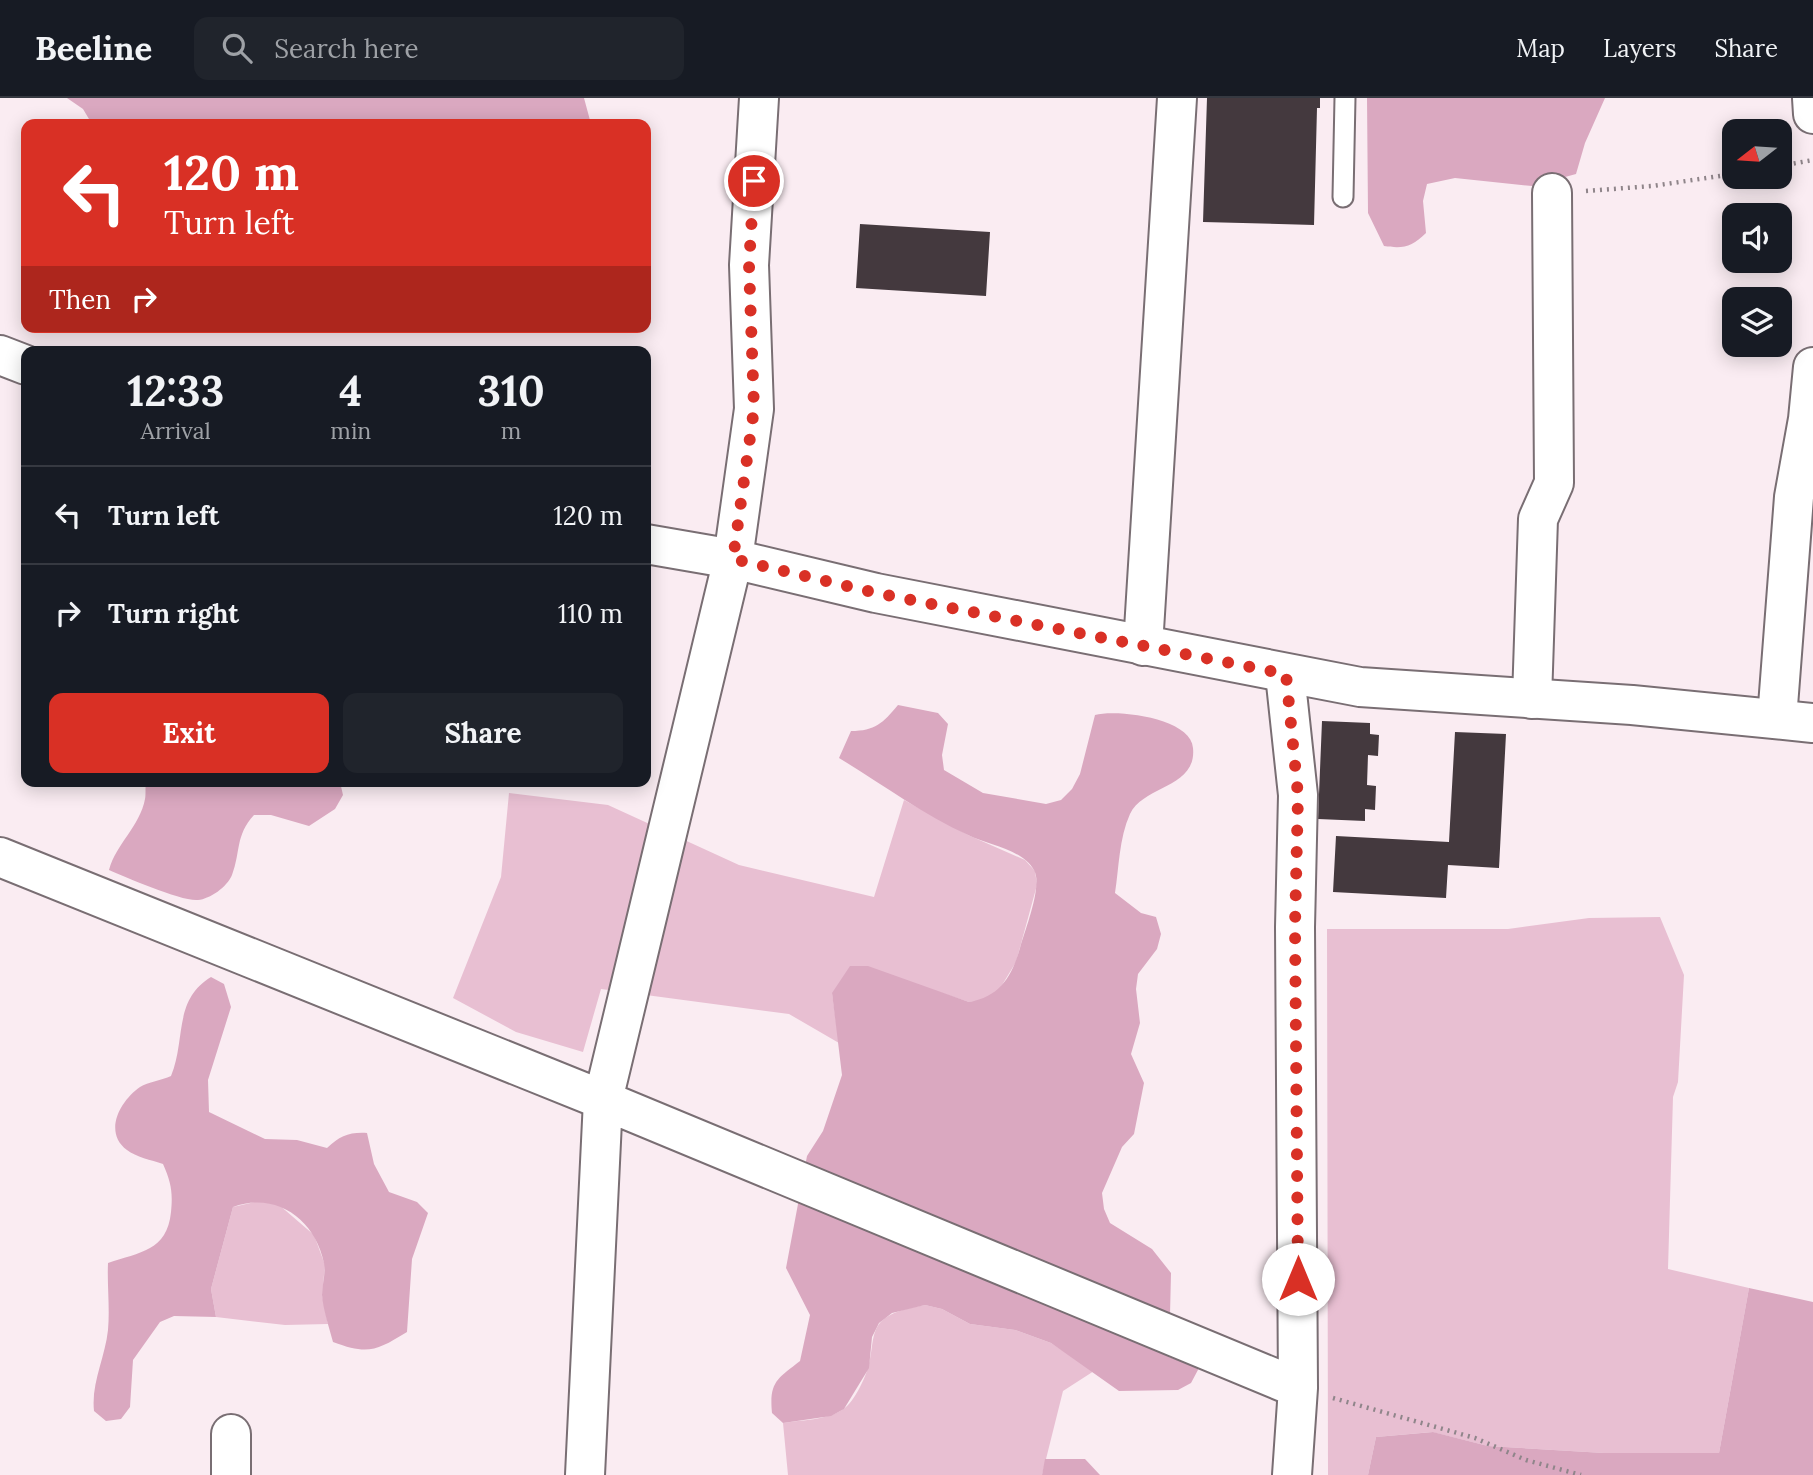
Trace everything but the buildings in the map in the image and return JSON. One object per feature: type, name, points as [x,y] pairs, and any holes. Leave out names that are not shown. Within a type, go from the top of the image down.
[{"type":"street","points":[[585,1475],[603,1100],[733,559],[754,409],[749,265],[759,98]]},
{"type":"street","points":[[1143,646],[1177,98]]},
{"type":"street","points":[[1812,98],[1813,114]]},
{"type":"street","points":[[1531,699],[1538,519],[1554,484],[1552,193]]},
{"type":"street","points":[[0,355],[21,363]]},
{"type":"street","points":[[651,545],[733,559],[876,593],[1360,687],[1795,721],[1794,498],[1808,419],[1813,367]]},
{"type":"street","points":[[1286,674],[1298,795],[1295,926],[1298,1388],[1292,1475]]},
{"type":"street","points":[[0,857],[603,1100],[1298,1388]]},
{"type":"street","points":[[231,1475],[232,1434]]},
{"type":"lane","points":[[1343,197],[1345,98]]},
{"type":"path","points":[[1792,164],[1813,160]]},
{"type":"path","points":[[1552,193],[1652,186],[1722,176]]},
{"type":"path","points":[[1298,1388],[1475,1438],[1526,1460],[1581,1475]]},
{"type":"shaded area","points":[[67,98],[584,98],[590,119],[89,119],[83,109]]},
{"type":"shaded area","points":[[1367,98],[1605,98],[1585,143],[1576,174],[1532,186],[1455,178],[1427,184],[1423,201],[1426,233],[1412,244],[1397,247],[1384,246],[1368,213]]},
{"type":"shaded area","points":[[898,705],[938,713],[948,724],[942,755],[944,770],[983,793],[1046,804],[1061,800],[1072,789],[1080,774],[1095,715],[1119,713],[1152,718],[1180,729],[1189,738],[1193,748],[1192,761],[1187,771],[1179,779],[1137,804],[1126,823],[1121,843],[1115,893],[1141,913],[1156,917],[1161,934],[1157,949],[1138,974],[1136,989],[1140,1023],[1131,1054],[1144,1083],[1134,1134],[1122,1147],[1102,1193],[1104,1209],[1110,1223],[1152,1249],[1171,1273],[1169,1357],[1199,1368],[1191,1383],[1178,1390],[1119,1391],[1051,1343],[1015,1330],[970,1324],[942,1309],[925,1305],[892,1313],[879,1323],[872,1337],[869,1368],[844,1409],[831,1416],[783,1423],[772,1413],[773,1388],[780,1377],[800,1361],[810,1315],[786,1268],[807,1156],[823,1131],[842,1075],[832,993],[850,966],[868,966],[969,1002],[989,995],[1003,984],[1013,968],[1035,897],[1034,870],[1021,857],[934,818],[839,758],[851,731],[878,725]]},
{"type":"shaded area","points":[[146,787],[341,787],[343,795],[335,809],[309,826],[271,815],[254,815],[241,837],[230,879],[213,895],[198,900],[180,897],[109,870],[142,809]]},
{"type":"shaded area","points":[[509,793],[608,805],[739,865],[874,897],[904,800],[968,835],[1025,860],[1035,871],[1037,885],[1016,962],[999,990],[986,1000],[969,1002],[936,991],[832,993],[839,1043],[789,1014],[601,989],[583,1052],[516,1032],[453,998],[501,877]]},
{"type":"shaded area","points":[[1660,917],[1684,975],[1678,1082],[1673,1097],[1668,1269],[1749,1288],[1719,1453],[1604,1453],[1488,1446],[1432,1432],[1376,1437],[1368,1475],[1328,1475],[1327,929],[1508,929],[1589,918]]},
{"type":"shaded area","points":[[211,977],[224,984],[231,1007],[208,1080],[209,1112],[265,1139],[297,1140],[327,1148],[345,1136],[367,1133],[374,1164],[389,1192],[417,1202],[428,1213],[412,1259],[407,1332],[372,1349],[355,1349],[333,1342],[323,1300],[324,1263],[312,1233],[291,1212],[278,1206],[249,1203],[233,1207],[211,1289],[216,1317],[174,1316],[160,1322],[133,1360],[130,1407],[121,1419],[106,1421],[94,1411],[94,1401],[96,1380],[108,1330],[108,1263],[141,1252],[158,1242],[168,1225],[172,1205],[171,1187],[163,1164],[135,1155],[120,1143],[116,1135],[117,1117],[126,1100],[140,1087],[171,1076],[186,1009],[199,986]]},
{"type":"shaded area","points":[[263,1200],[278,1204],[314,1235],[325,1265],[322,1295],[328,1324],[285,1325],[216,1317],[211,1289],[233,1207]]},
{"type":"shaded area","points":[[1749,1288],[1813,1302],[1813,1475],[1368,1475],[1376,1437],[1433,1432],[1488,1446],[1604,1453],[1719,1453]]},
{"type":"shaded area","points":[[925,1305],[942,1309],[970,1324],[1015,1330],[1051,1343],[1094,1371],[1063,1391],[1042,1475],[788,1475],[783,1423],[821,1418],[845,1408],[856,1395],[867,1373],[874,1334],[879,1325],[887,1317],[902,1310]]},
{"type":"shaded area","points":[[1045,1459],[1085,1459],[1100,1475],[1042,1475]]},
{"type":"route","points":[[754,181],[749,265],[754,409],[733,559],[876,593],[1286,674],[1298,795],[1295,926],[1298,1279]]}]
